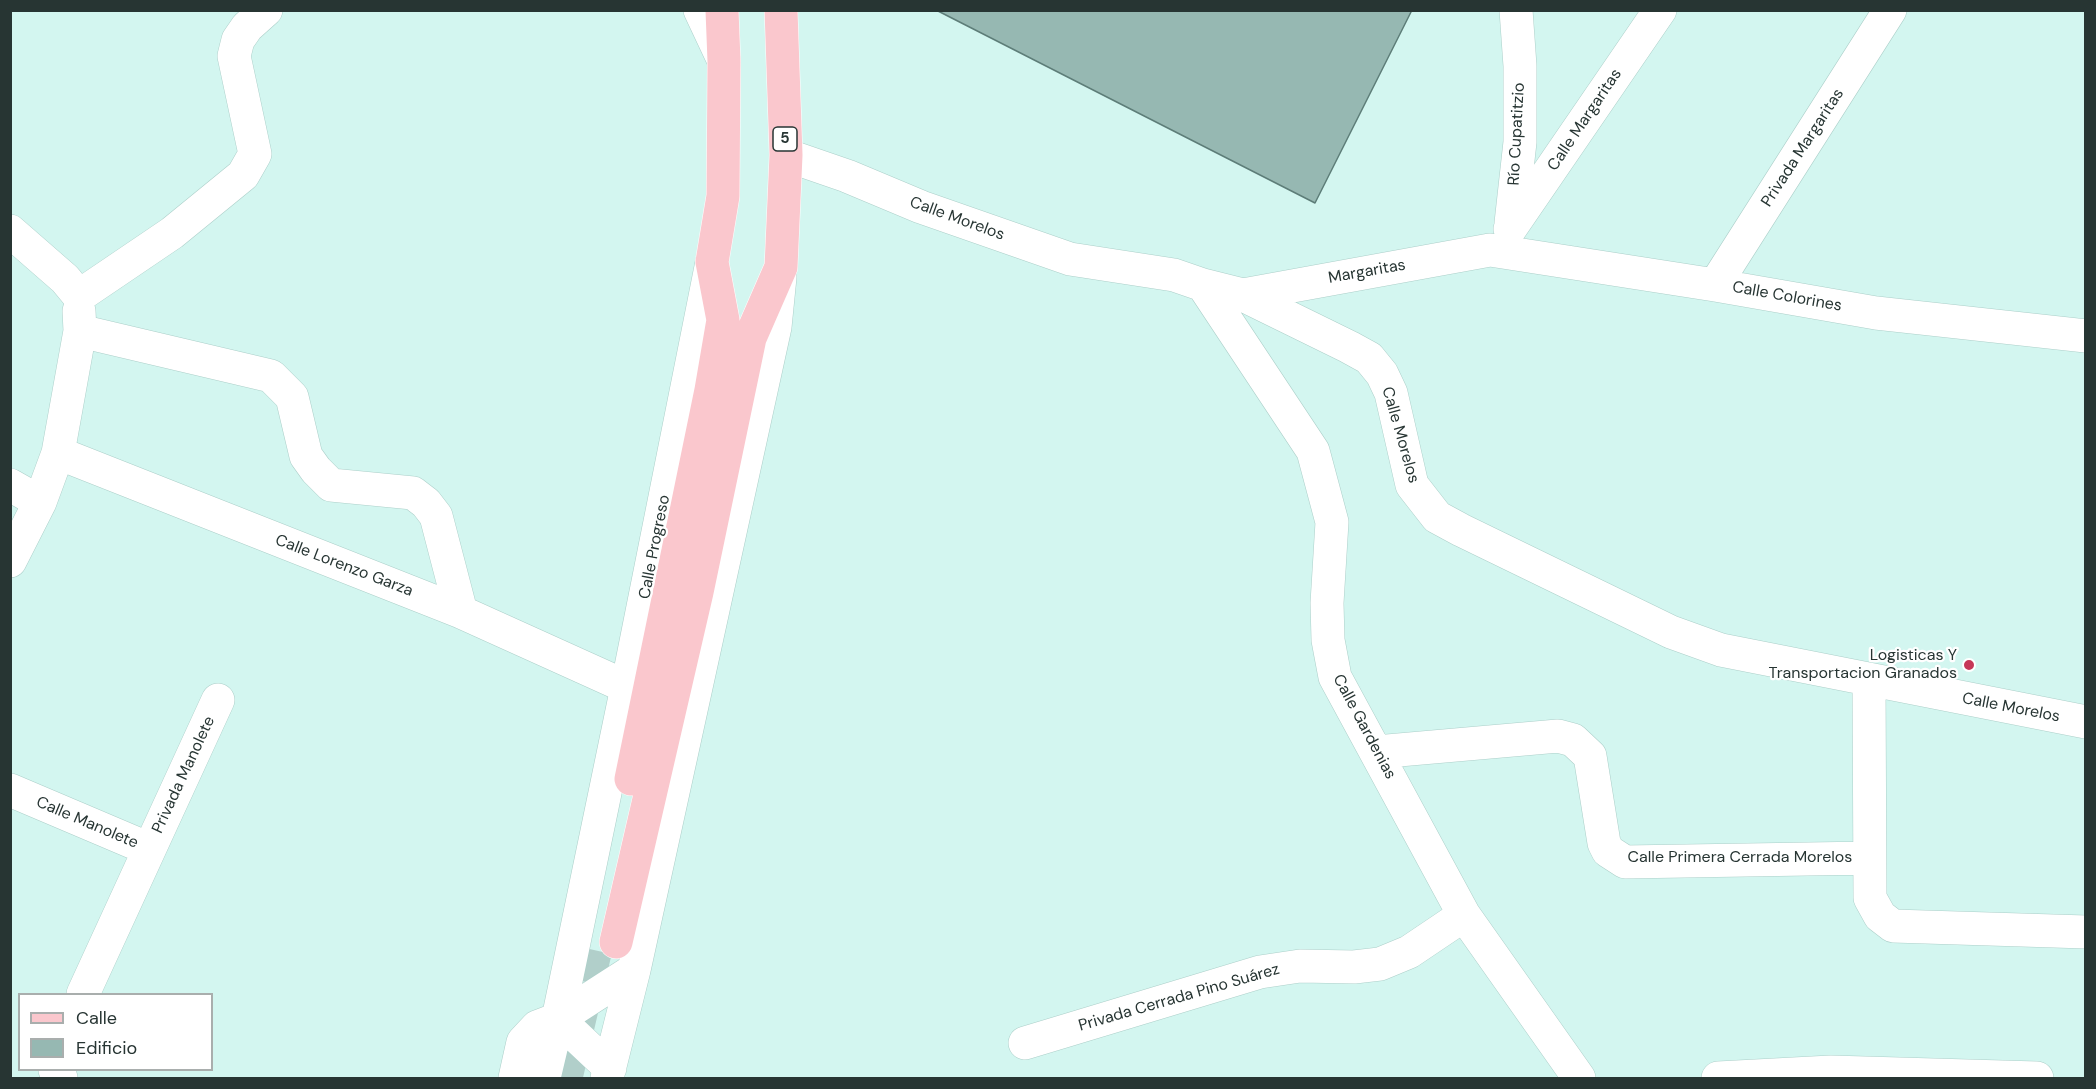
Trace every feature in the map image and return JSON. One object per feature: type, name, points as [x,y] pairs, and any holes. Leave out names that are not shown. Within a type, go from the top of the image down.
[{"type":"main road","name":"Calle Progreso","points":[[712,262],[723,196],[722,10]]},
{"type":"main road","name":"5","points":[[780,267],[786,155],[781,10]]},
{"type":"main road","points":[[712,262],[723,320],[607,941],[697,592],[750,338],[780,267]]},
{"type":"street","points":[[79,296],[172,233],[243,175],[255,154],[234,56],[238,40],[247,27],[266,10]]},
{"type":"street","points":[[700,10],[724,61]]},
{"type":"street","name":"Río Cupatitzio","points":[[1500,240],[1520,142],[1520,66],[1516,10]]},
{"type":"street","name":"Calle Margaritas","points":[[1500,240],[1660,10]]},
{"type":"street","name":"Privada Margaritas","points":[[1715,285],[1890,10]]},
{"type":"street","name":"Calle Morelos","points":[[786,155],[847,176],[921,207],[1070,259],[1174,275],[1243,295],[1349,347],[1369,358],[1383,374],[1391,393],[1412,485],[1437,516],[1461,530],[1671,632],[1721,651],[2085,722]]},
{"type":"street","points":[[10,231],[65,279],[79,296],[80,331],[58,453],[40,502],[10,561]]},
{"type":"street","name":"Calle Colorines","points":[[1500,240],[1715,285],[1876,313],[2085,336]]},
{"type":"street","name":"Margaritas","points":[[1243,295],[1500,240]]},
{"type":"street","name":"Calle Progreso","points":[[544,1078],[627,687],[712,262]]},
{"type":"street","name":"5","points":[[609,1073],[634,970],[775,327],[780,267]]},
{"type":"street","name":"Calle Gardenias","points":[[1203,285],[1313,451],[1332,522],[1327,612],[1328,640],[1335,677],[1464,915],[1579,1078]]},
{"type":"street","points":[[80,331],[271,376],[292,397],[306,456],[331,485],[413,493],[426,503],[436,516],[461,612]]},
{"type":"street","name":"Calle Lorenzo Garza","points":[[58,453],[461,612],[627,687]]},
{"type":"street","points":[[10,485],[40,502]]},
{"type":"street","points":[[1869,680],[1870,898],[1880,916],[1893,926],[2085,932]]},
{"type":"street","name":"Privada Manolete","points":[[149,849],[218,700]]},
{"type":"street","name":"Calle Primera Cerrada Morelos","points":[[1376,752],[1558,736],[1573,740],[1590,756],[1604,843],[1608,851],[1625,862],[1869,858]]},
{"type":"street","name":"Calle Manolete","points":[[10,790],[149,849],[83,993]]},
{"type":"street","name":"Privada Cerrada Pino Suárez","points":[[1025,1042],[1260,972],[1300,966],[1354,967],[1380,964],[1409,952],[1464,915]]},
{"type":"street","points":[[515,1078],[523,1042],[537,1027],[558,1019],[634,970]]},
{"type":"street","points":[[558,1019],[609,1073]]},
{"type":"street","points":[[1718,1078],[1831,1072],[2037,1078]]},
{"type":"building","points":[[936,10],[1412,10],[1315,203]]},
{"type":"tunnel","points":[[566,1078],[598,940]]},
{"type":"place","name":"Logisticas Y Transportacion Granados","points":[[1969,665]]}]
